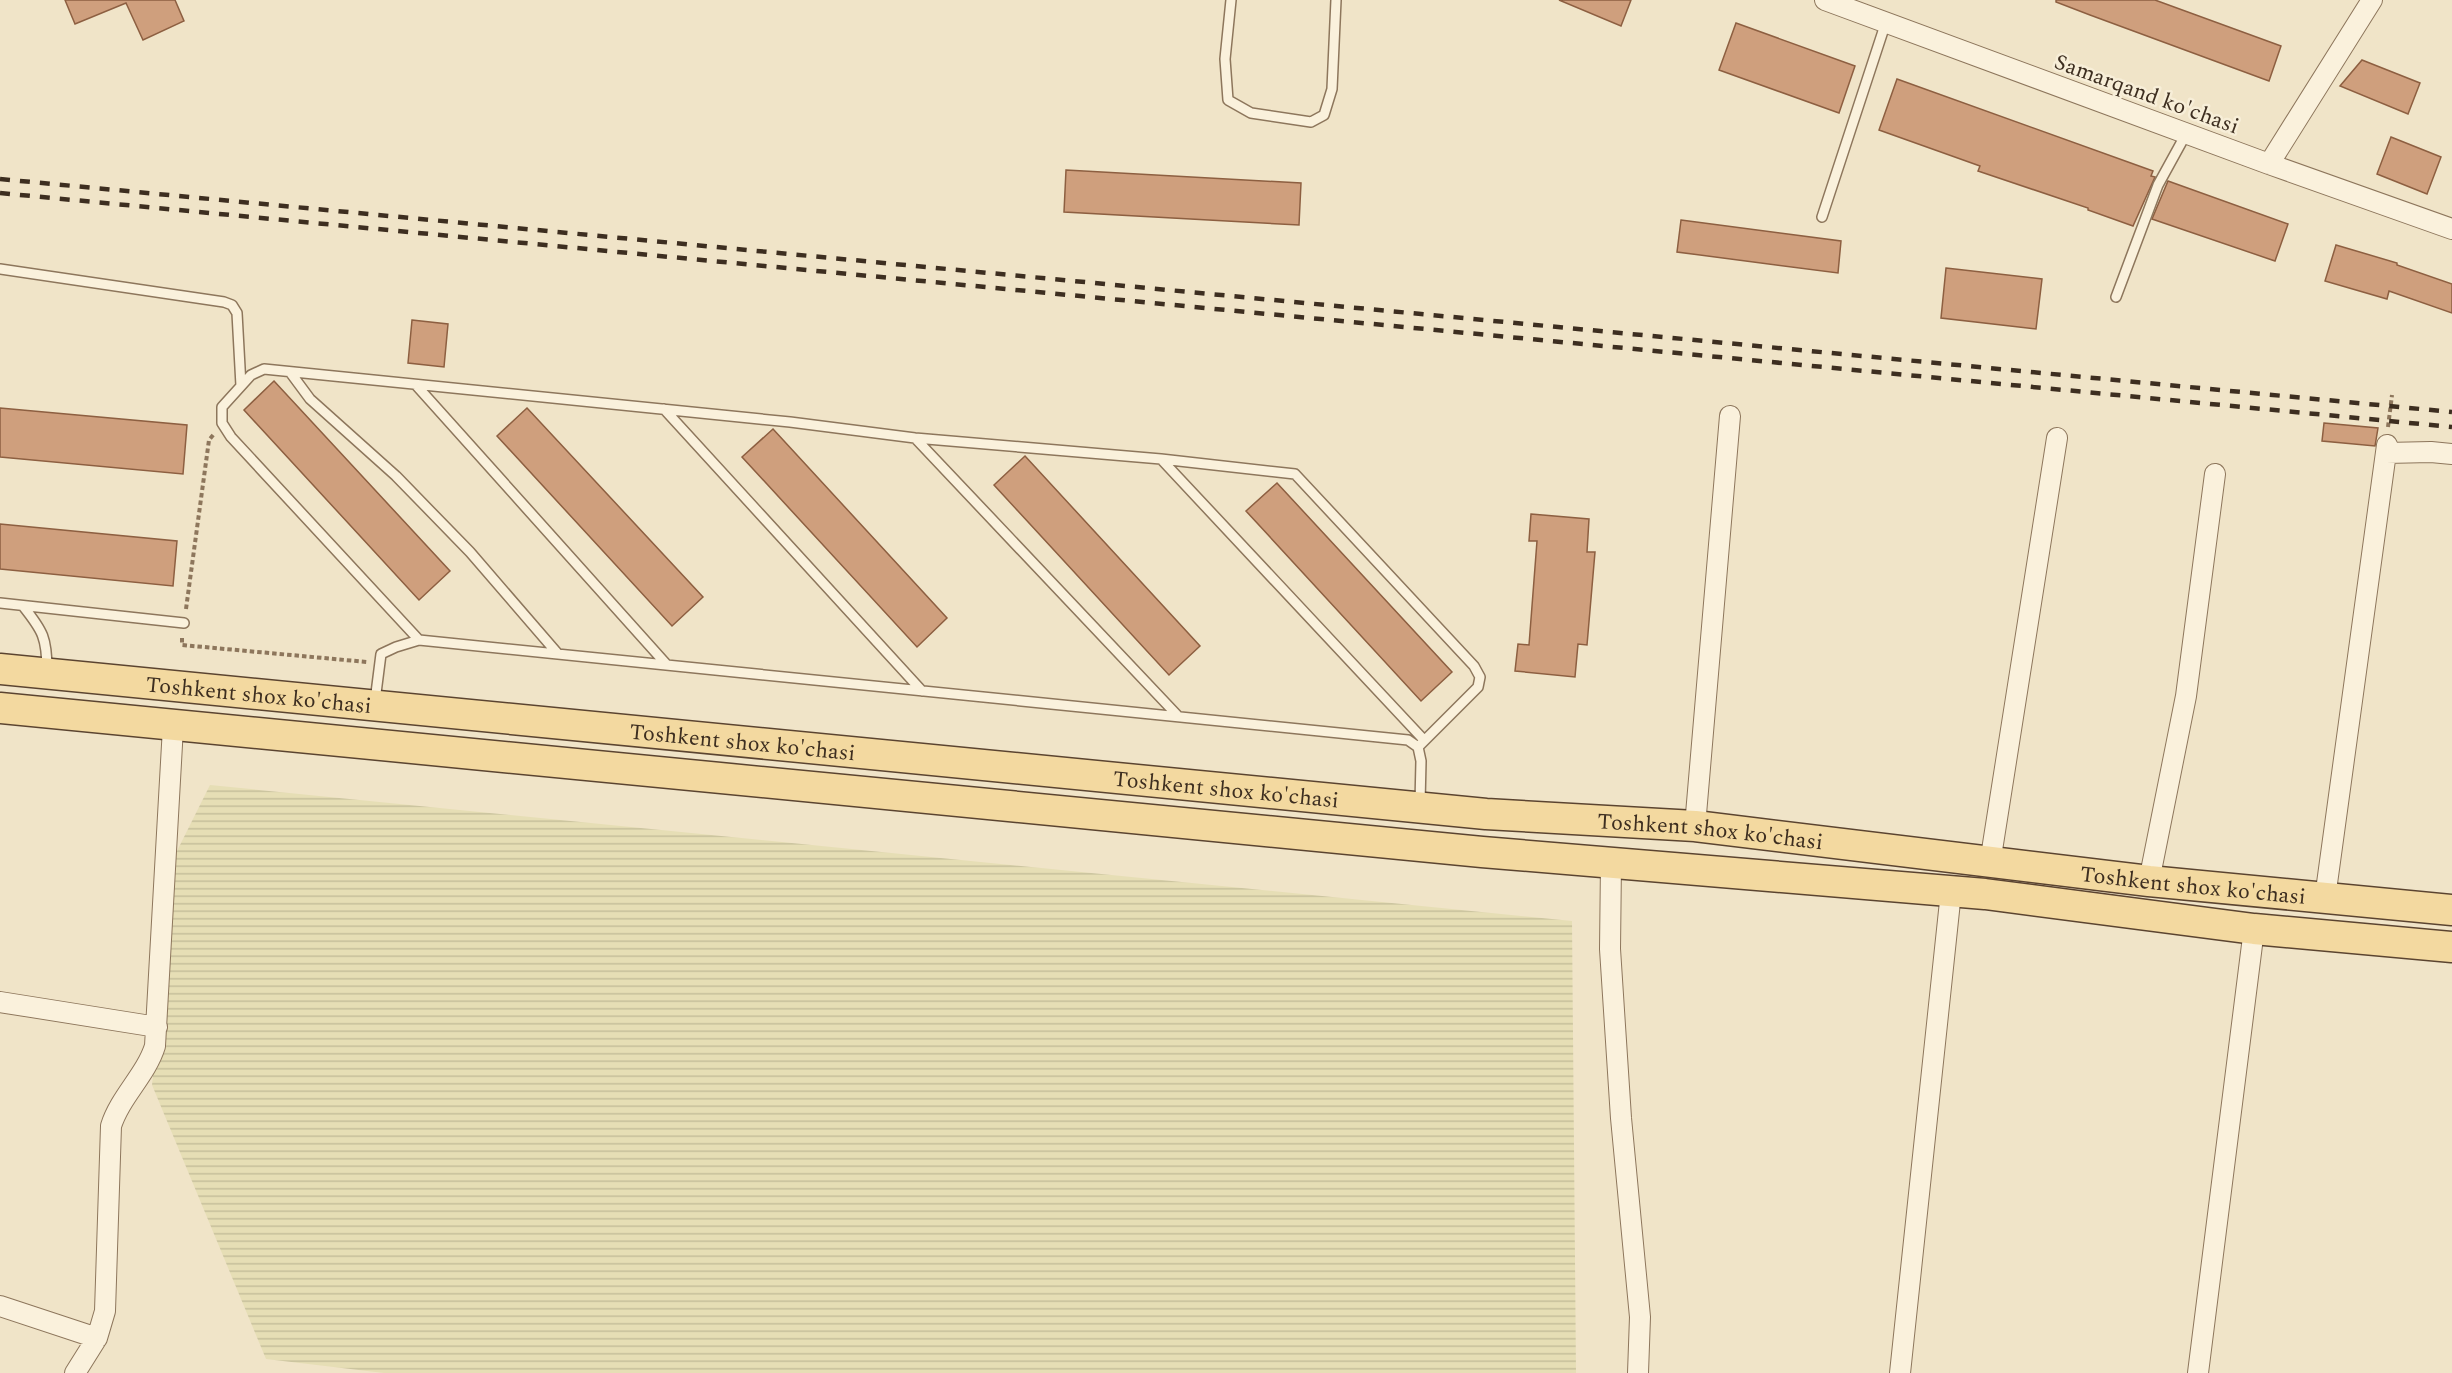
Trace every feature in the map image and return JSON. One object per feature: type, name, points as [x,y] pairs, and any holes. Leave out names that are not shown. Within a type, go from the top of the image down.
[{"type":"main road","name":"Toshkent shox ko'chasi","points":[[0,669],[1420,808],[1695,826],[2149,881],[2452,910]]},
{"type":"main road","name":"Toshkent shox ko'chasi","points":[[0,708],[173,727],[1482,852],[1985,894],[2254,928],[2452,947]]},
{"type":"main road","points":[[1482,852],[1486,814]]},
{"type":"street","name":"Samarqand ko'chasi","points":[[1828,0],[2186,134],[2452,230]]},
{"type":"street","points":[[2269,164],[2372,0]]},
{"type":"street","points":[[1695,826],[1730,416]]},
{"type":"street","points":[[1990,863],[2057,438]]},
{"type":"street","points":[[2325,898],[2386,449],[2452,454]]},
{"type":"street","points":[[2149,881],[2186,696],[2215,474]]},
{"type":"street","points":[[75,1373],[97,1338],[105,1311],[111,1126],[116,1110],[152,1056],[157,1027],[173,727]]},
{"type":"street","points":[[1611,863],[1610,949],[1621,1118],[1640,1317],[1638,1373]]},
{"type":"street","points":[[1900,1373],[1951,892]]},
{"type":"street","points":[[2198,1373],[2254,928]]},
{"type":"street","points":[[0,1002],[157,1027]]},
{"type":"street","points":[[0,1306],[97,1338]]},
{"type":"lane","points":[[1231,0],[1225,59],[1228,100],[1251,113],[1311,122],[1324,115],[1332,89],[1336,0]]},
{"type":"lane","points":[[1822,217],[1886,22]]},
{"type":"lane","points":[[2116,297],[2158,185],[2186,134]]},
{"type":"lane","points":[[0,269],[232,305],[237,313],[241,386]]},
{"type":"lane","points":[[419,640],[231,437],[222,423],[222,407],[251,375],[264,369],[790,422],[915,438],[1161,459],[1295,474],[1474,666],[1480,677],[1478,687],[1421,743]]},
{"type":"lane","points":[[290,372],[310,399],[396,476],[470,552],[558,654]]},
{"type":"lane","points":[[416,385],[667,665]]},
{"type":"lane","points":[[664,409],[922,691]]},
{"type":"lane","points":[[915,438],[1177,715]]},
{"type":"lane","points":[[1161,459],[1421,743],[1420,808]]},
{"type":"lane","points":[[0,603],[184,623]]},
{"type":"lane","points":[[23,606],[41,627],[47,648],[46,674]]},
{"type":"lane","points":[[374,706],[381,654],[396,646],[419,640],[1177,715],[1421,743]]},
{"type":"path","points":[[2386,449],[2392,395]]},
{"type":"path","points":[[222,423],[209,440],[182,645],[379,663]]},
{"type":"shaded area","points":[[210,785],[1572,921],[1576,1373],[384,1373],[266,1359],[152,1085],[176,853]]},
{"type":"building","points":[[65,0],[175,0],[184,21],[143,40],[126,3],[75,24]]},
{"type":"building","points":[[1559,0],[1631,0],[1621,26]]},
{"type":"building","points":[[2056,0],[2155,0],[2281,46],[2269,81],[2090,15],[2056,2]]},
{"type":"building","points":[[1736,23],[1855,66],[1839,113],[1719,70]]},
{"type":"building","points":[[2362,60],[2420,83],[2408,114],[2340,86]]},
{"type":"building","points":[[1897,79],[2153,171],[2151,176],[2155,177],[2133,226],[2088,210],[2088,208],[1978,171],[1980,166],[1879,130]]},
{"type":"building","points":[[2391,137],[2441,157],[2427,194],[2377,174]]},
{"type":"building","points":[[1066,170],[1301,183],[1299,225],[1064,212]]},
{"type":"building","points":[[2168,181],[2288,224],[2275,261],[2152,219]]},
{"type":"building","points":[[1681,220],[1841,241],[1838,273],[1677,252]]},
{"type":"building","points":[[2336,245],[2397,263],[2397,265],[2452,284],[2452,313],[2389,291],[2387,299],[2325,281]]},
{"type":"building","points":[[1946,268],[2042,279],[2036,329],[1941,318]]},
{"type":"building","points":[[412,320],[448,324],[444,367],[408,363]]},
{"type":"building","points":[[274,381],[450,571],[419,600],[244,410]]},
{"type":"building","points":[[0,408],[187,425],[183,474],[0,457]]},
{"type":"building","points":[[527,408],[703,597],[672,626],[497,436]]},
{"type":"building","points":[[2324,423],[2378,428],[2375,446],[2322,441]]},
{"type":"building","points":[[773,429],[947,618],[917,647],[742,457]]},
{"type":"building","points":[[1025,456],[1200,646],[1169,675],[994,485]]},
{"type":"building","points":[[1277,483],[1452,672],[1421,701],[1246,511]]},
{"type":"building","points":[[1531,514],[1589,519],[1587,552],[1595,552],[1587,645],[1578,644],[1575,677],[1515,671],[1518,644],[1529,645],[1537,541],[1529,541]]},
{"type":"building","points":[[0,524],[177,541],[173,586],[0,569]]},
{"type":"railway","points":[[0,179],[2452,412]]},
{"type":"railway","points":[[0,193],[2452,427]]}]
